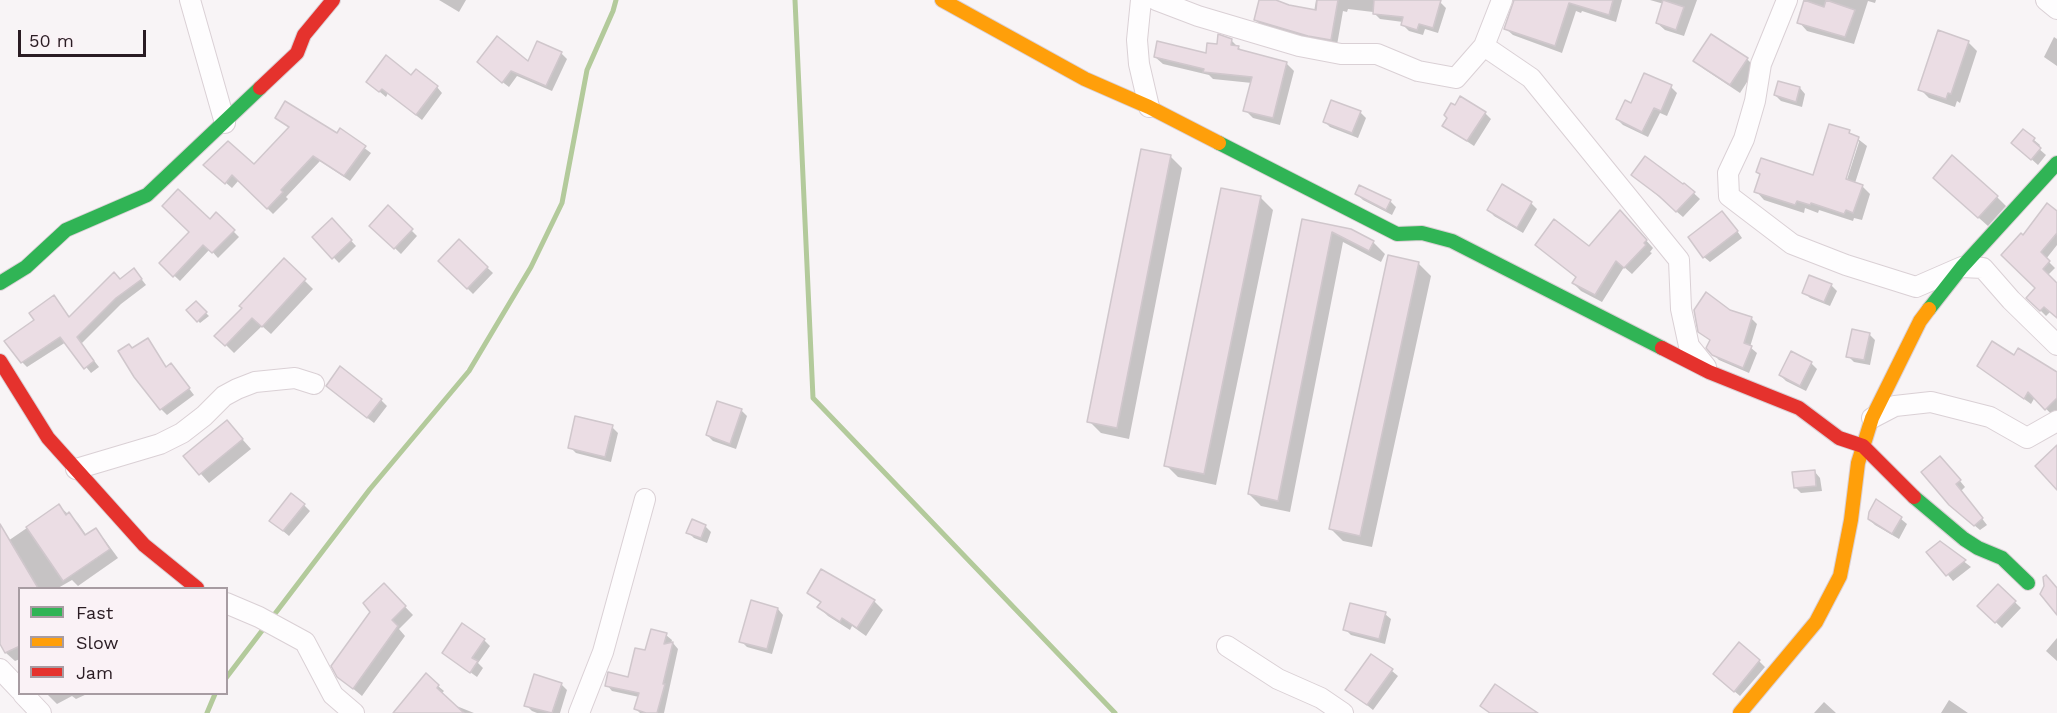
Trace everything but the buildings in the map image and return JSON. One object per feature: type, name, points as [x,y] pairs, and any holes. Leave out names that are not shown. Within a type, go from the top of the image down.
[{"type":"street","points":[[190,0],[225,123]]},
{"type":"street","points":[[0,283],[26,267],[66,230],[147,195],[297,53],[304,35],[333,0]]},
{"type":"street","points":[[942,0],[1085,79],[1149,107],[1396,234],[1422,233],[1452,241],[1709,372],[1799,408],[1839,438],[1863,446],[1915,498],[1964,539],[2002,558],[2028,583]]},
{"type":"street","points":[[1141,0],[1137,40],[1139,64],[1149,107]]},
{"type":"street","points":[[1156,0],[1198,16],[1299,46],[1341,54],[1377,54],[1418,71],[1456,78],[1484,46],[1502,0]]},
{"type":"street","points":[[1787,0],[1761,64],[1755,101],[1744,139],[1728,173],[1729,196],[1792,244],[1846,266],[1916,287],[1962,267],[1983,268],[2011,300],[2057,345]]},
{"type":"street","points":[[2046,0],[2057,9]]},
{"type":"street","points":[[1484,46],[1531,78],[1679,260],[1681,309],[1689,346],[1709,372]]},
{"type":"street","points":[[1740,713],[1816,622],[1840,576],[1851,520],[1858,463],[1863,446],[1872,418],[1920,321],[1962,267],[2057,163]]},
{"type":"street","points":[[0,361],[0,376]]},
{"type":"street","points":[[0,361],[48,438],[144,545],[196,587]]},
{"type":"street","points":[[76,469],[160,444],[182,433],[224,396],[255,382],[295,378],[314,384]]},
{"type":"street","points":[[1872,418],[1895,406],[1931,402],[1990,417],[2027,438],[2057,421]]},
{"type":"street","points":[[579,713],[603,652],[645,499]]},
{"type":"street","points":[[228,604],[259,617],[305,642],[333,695],[354,713]]},
{"type":"street","points":[[1227,646],[1278,679],[1321,698],[1343,713]]},
{"type":"street","points":[[0,669],[18,688]]},
{"type":"street","points":[[25,695],[41,713]]},
{"type":"waterway","points":[[228,675],[370,489],[469,371],[531,267],[562,203],[587,70],[616,0]]},
{"type":"waterway","points":[[795,0],[813,398],[1115,713]]},
{"type":"waterway","points":[[207,713],[215,695]]},
{"type":"traffic: fast","points":[[0,283],[26,267],[66,230],[147,195],[260,88]]},
{"type":"traffic: fast","points":[[1219,143],[1397,234],[1422,233],[1452,241],[1662,348]]},
{"type":"traffic: fast","points":[[1929,309],[1962,267],[2057,163]]},
{"type":"traffic: fast","points":[[1914,497],[1964,539],[2002,558],[2028,583]]},
{"type":"traffic: slow","points":[[942,0],[1085,79],[1149,107],[1219,143]]},
{"type":"traffic: slow","points":[[1740,713],[1816,622],[1840,576],[1851,520],[1858,463],[1872,418],[1920,321],[1929,309]]},
{"type":"traffic: jam","points":[[260,88],[297,53],[304,35],[333,0]]},
{"type":"traffic: jam","points":[[1662,348],[1709,372],[1799,408],[1839,438],[1863,446],[1914,497]]},
{"type":"traffic: jam","points":[[0,361],[48,438],[144,545],[196,587]]}]
